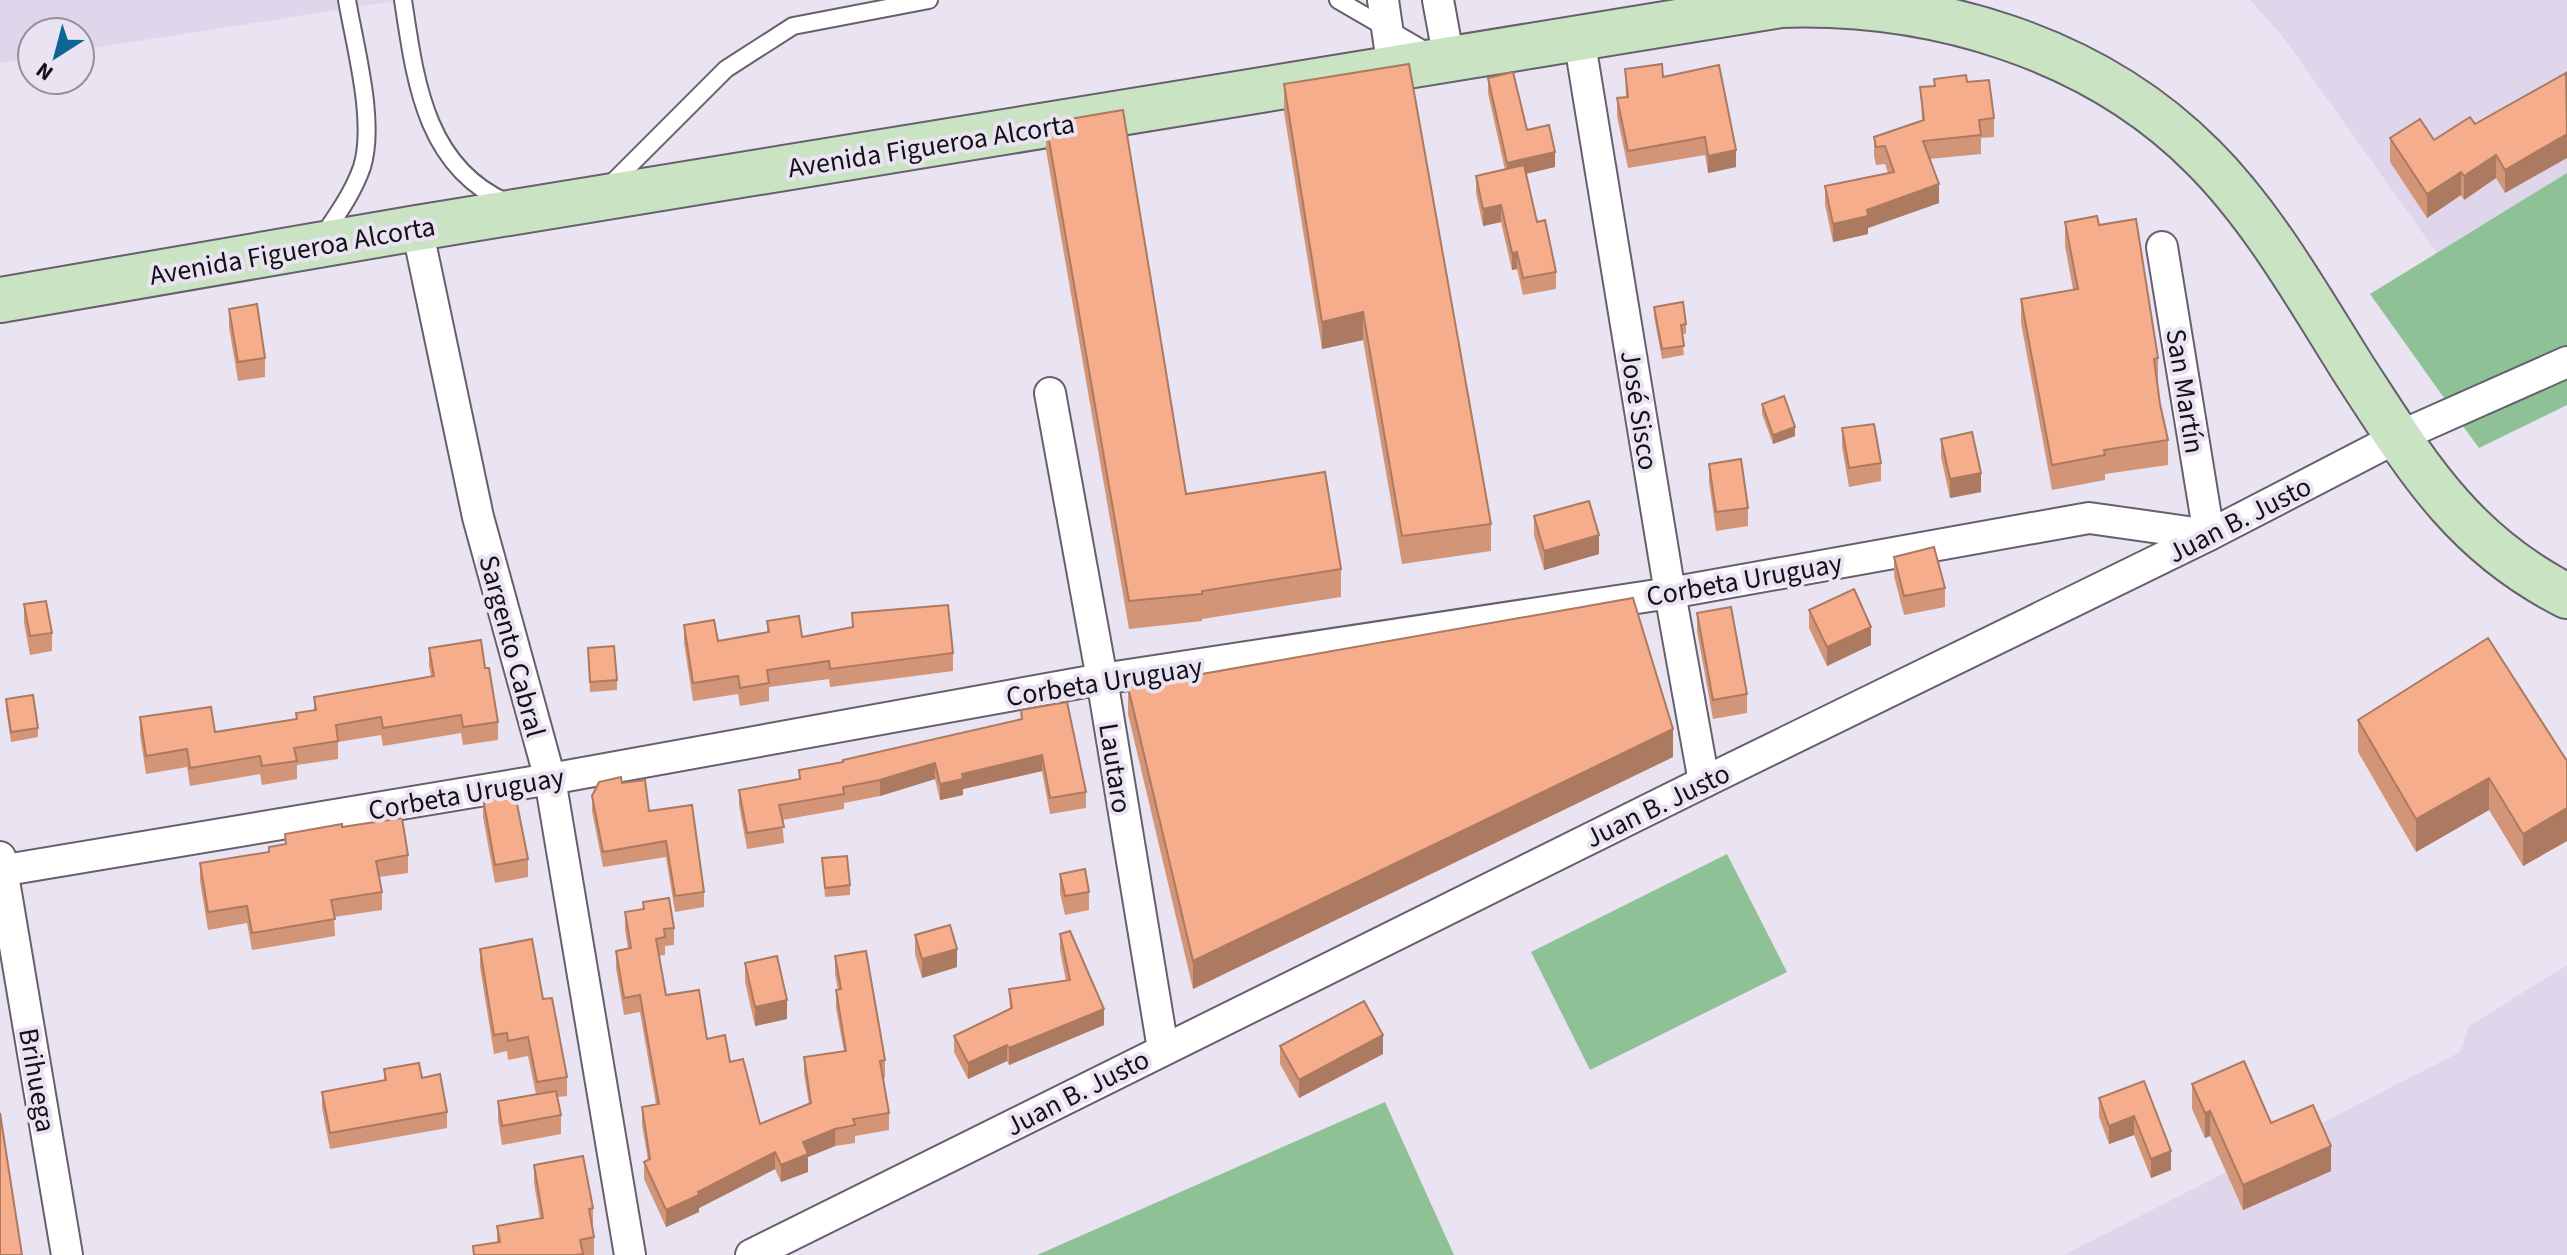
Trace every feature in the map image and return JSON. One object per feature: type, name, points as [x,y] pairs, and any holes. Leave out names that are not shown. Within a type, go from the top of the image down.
[{"type":"main road","name":"Avenida Figueroa Alcorta","points":[[0,300],[595,200],[1388,32],[1446,60],[1781,5],[1869,6],[1918,14],[2017,40],[2077,67],[2165,124],[2203,157],[2239,198],[2291,271],[2398,437],[2449,507],[2509,562],[2567,596]]},
{"type":"street","points":[[1438,0],[1446,60]]},
{"type":"street","name":"José Sisco","points":[[1579,38],[1704,782]]},
{"type":"street","name":"Sargento Cabral","points":[[417,228],[478,517],[550,779],[630,1255]]},
{"type":"street","name":"San Martín","points":[[2162,247],[2209,535]]},
{"type":"street","name":"Juan B. Justo","points":[[751,1255],[2209,535],[2398,437],[2567,362]]},
{"type":"street","name":"Lautaro","points":[[1050,393],[1102,679],[1163,1049]]},
{"type":"street","name":"Corbeta Uruguay","points":[[1,866],[550,779],[1102,679],[1670,593],[2089,518],[2209,535]]},
{"type":"street","name":"Brihuega","points":[[1,866],[67,1255]]},
{"type":"lane","points":[[317,245],[348,198],[362,167],[367,144],[367,123],[347,0]]},
{"type":"lane","points":[[403,0],[417,87],[428,118],[446,152],[470,178],[497,198],[527,211]]},
{"type":"lane","points":[[595,200],[726,69],[793,26],[929,0]]},
{"type":"lane","points":[[1338,0],[1388,32]]},
{"type":"shaded area","points":[[0,0],[402,0],[96,48],[96,16],[16,16],[16,60],[0,63]]},
{"type":"shaded area","points":[[2250,0],[2567,0],[2567,173],[2437,253],[2283,37]]},
{"type":"shaded area","points":[[2567,965],[2567,1255],[2064,1255],[2460,1052],[2469,1026]]},
{"type":"green space","points":[[2567,173],[2567,346],[2447,402],[2370,294]]},
{"type":"green space","points":[[2567,374],[2567,405],[2479,448],[2460,422]]},
{"type":"green space","points":[[1727,854],[1787,972],[1590,1070],[1531,952]]},
{"type":"green space","points":[[1385,1102],[1454,1255],[1037,1255]]},
{"type":"building","points":[[1409,64],[1491,524],[1402,536],[1363,312],[1322,322],[1284,84]]},
{"type":"building","points":[[1662,64],[1663,77],[1719,65],[1736,150],[1708,156],[1705,137],[1628,151],[1617,98],[1628,97],[1625,69]]},
{"type":"building","points":[[1513,72],[1527,130],[1549,125],[1555,152],[1507,163],[1488,78]]},
{"type":"building","points":[[2566,73],[2567,134],[2505,170],[2496,155],[2464,176],[2461,172],[2427,194],[2390,138],[2420,119],[2434,140],[2470,117],[2475,124]]},
{"type":"building","points":[[1966,75],[1967,82],[1989,80],[1994,118],[1979,120],[1981,135],[1923,141],[1939,184],[1867,210],[1868,216],[1833,224],[1825,186],[1894,172],[1885,146],[1876,147],[1874,137],[1924,120],[1920,87],[1935,86],[1934,79]]},
{"type":"building","points":[[1123,110],[1186,494],[1325,472],[1341,569],[1202,591],[1202,594],[1129,601],[1046,123]]},
{"type":"building","points":[[1524,165],[1537,222],[1545,220],[1556,272],[1523,278],[1517,252],[1512,253],[1501,205],[1483,209],[1476,176]]},
{"type":"building","points":[[2097,216],[2099,225],[2136,219],[2158,358],[2154,359],[2160,404],[2168,440],[2104,450],[2105,455],[2052,465],[2021,299],[2078,289],[2065,222]]},
{"type":"building","points":[[1683,302],[1686,324],[1681,325],[1684,346],[1662,349],[1654,307]]},
{"type":"building","points":[[257,304],[265,358],[238,362],[229,309]]},
{"type":"building","points":[[1784,396],[1795,427],[1773,435],[1762,404]]},
{"type":"building","points":[[1874,424],[1881,463],[1849,468],[1842,428]]},
{"type":"building","points":[[1972,432],[1981,473],[1950,479],[1941,439]]},
{"type":"building","points":[[1741,459],[1748,508],[1716,512],[1709,464]]},
{"type":"building","points":[[1589,501],[1599,535],[1544,551],[1534,516]]},
{"type":"building","points":[[1934,547],[1945,588],[1904,596],[1894,557]]},
{"type":"building","points":[[1854,589],[1871,627],[1827,647],[1809,610]]},
{"type":"building","points":[[1633,598],[1673,729],[1193,961],[1128,687]]},
{"type":"building","points":[[46,601],[52,633],[30,636],[24,604]]},
{"type":"building","points":[[948,605],[953,653],[830,669],[829,661],[767,670],[769,683],[740,688],[738,676],[693,683],[684,625],[714,620],[718,641],[769,632],[767,621],[799,616],[802,637],[853,627],[852,613]]},
{"type":"building","points":[[1731,607],[1747,694],[1713,700],[1697,613]]},
{"type":"building","points":[[2488,638],[2567,761],[2567,808],[2523,834],[2489,778],[2416,819],[2358,720]]},
{"type":"building","points":[[481,640],[498,722],[463,727],[461,715],[383,728],[381,717],[336,725],[338,741],[294,748],[297,761],[262,766],[260,756],[190,768],[187,749],[146,756],[140,717],[211,707],[215,732],[297,719],[296,713],[316,710],[314,697],[434,676],[429,648]]},
{"type":"building","points":[[614,646],[617,680],[590,682],[588,648]]},
{"type":"building","points":[[33,695],[38,728],[11,732],[6,699]]},
{"type":"building","points":[[1067,702],[1086,792],[1050,798],[1042,755],[962,774],[963,779],[940,784],[935,763],[880,780],[843,787],[844,794],[779,805],[784,827],[747,833],[739,790],[800,779],[799,770],[1022,719],[1021,710]]},
{"type":"building","points":[[621,777],[622,783],[645,780],[649,811],[692,805],[704,892],[675,896],[666,841],[603,852],[592,796],[599,782]]},
{"type":"building","points":[[512,797],[517,804],[528,859],[495,865],[483,798]]},
{"type":"building","points":[[402,818],[408,855],[376,861],[382,892],[331,900],[335,919],[252,933],[247,906],[208,912],[200,863],[269,852],[269,847],[286,844],[285,834]]},
{"type":"building","points":[[847,856],[850,885],[825,888],[822,858]]},
{"type":"building","points":[[1085,869],[1089,892],[1065,896],[1060,874]]},
{"type":"building","points":[[669,898],[674,928],[664,929],[665,937],[656,939],[666,995],[699,990],[707,1039],[725,1035],[730,1062],[743,1059],[760,1124],[811,1103],[804,1057],[846,1051],[836,990],[841,989],[835,956],[866,951],[885,1060],[880,1061],[889,1113],[853,1119],[855,1125],[835,1129],[803,1142],[808,1154],[781,1165],[775,1152],[666,1210],[644,1162],[650,1159],[642,1107],[659,1104],[640,995],[624,998],[616,951],[631,948],[625,912],[644,909],[643,902]]},
{"type":"building","points":[[950,925],[957,949],[922,959],[915,935]]},
{"type":"building","points":[[1070,931],[1104,1009],[968,1063],[954,1036],[1012,1008],[1009,989],[1070,980],[1060,934]]},
{"type":"building","points":[[532,939],[543,999],[552,998],[567,1077],[537,1082],[528,1037],[508,1041],[507,1033],[494,1035],[480,949]]},
{"type":"building","points":[[777,956],[787,1000],[755,1007],[745,963]]},
{"type":"building","points":[[1364,1001],[1383,1035],[1299,1080],[1280,1046]]},
{"type":"building","points":[[2244,1061],[2271,1123],[2313,1105],[2331,1146],[2243,1185],[2210,1111],[2205,1113],[2192,1084]]},
{"type":"building","points":[[419,1063],[422,1078],[440,1074],[447,1112],[330,1133],[322,1092],[386,1080],[384,1069]]},
{"type":"building","points":[[2144,1081],[2171,1151],[2151,1159],[2134,1116],[2109,1126],[2099,1098]]},
{"type":"building","points":[[556,1091],[561,1115],[502,1126],[498,1101]]},
{"type":"building","points":[[0,1113],[22,1255],[0,1255]]},
{"type":"building","points":[[583,1156],[593,1208],[589,1209],[594,1237],[580,1240],[583,1254],[474,1255],[473,1246],[500,1242],[497,1226],[543,1218],[534,1165]]}]
